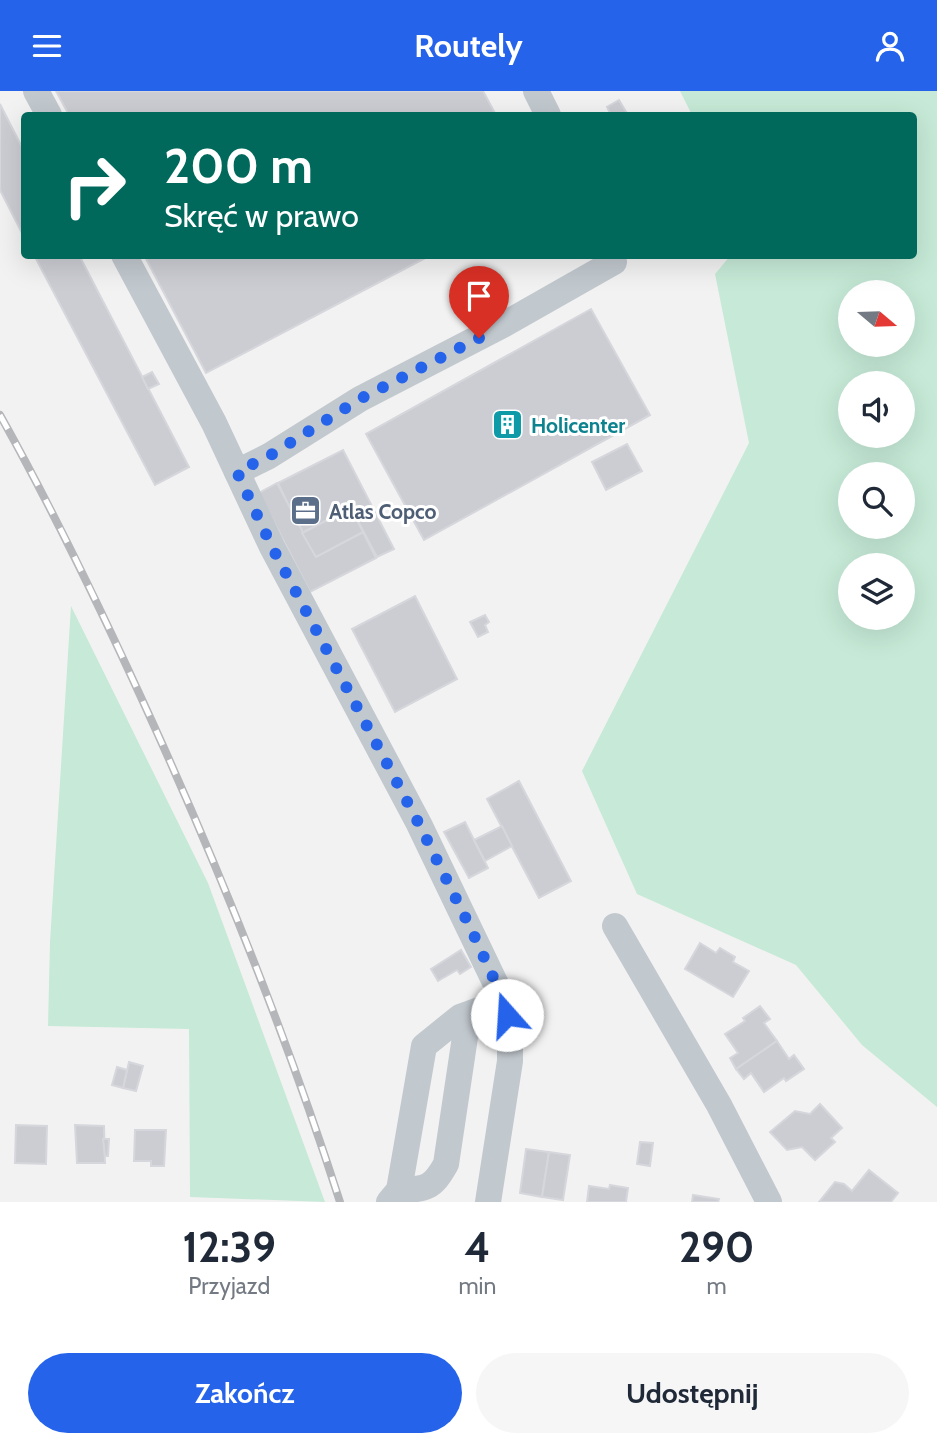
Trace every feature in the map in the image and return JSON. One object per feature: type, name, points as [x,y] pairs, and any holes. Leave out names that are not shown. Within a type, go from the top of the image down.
[{"type":"street","points":[[36,91],[47,112]]},
{"type":"street","points":[[536,91],[546,112]]},
{"type":"street","points":[[126,259],[214,423],[272,547],[419,824],[504,1001],[510,1029],[510,1062],[488,1202]]},
{"type":"street","points":[[237,472],[269,456],[360,399],[503,325],[613,259]]},
{"type":"street","points":[[615,926],[719,1105],[769,1202]]},
{"type":"street","points":[[457,1020],[465,1037],[446,1164],[436,1180],[424,1189],[394,1196],[424,1046],[457,1020],[504,1001]]},
{"type":"green space","points":[[680,91],[937,91],[937,1107],[862,1045],[796,965],[637,894],[582,771],[749,443],[715,274],[728,259],[917,259],[917,112],[690,112]]},
{"type":"green space","points":[[71,606],[208,883],[325,1202],[190,1197],[189,1029],[48,1026],[50,942]]},
{"type":"building","points":[[56,91],[483,91],[494,112],[67,112]]},
{"type":"building","points":[[619,100],[626,112],[610,112],[607,107]]},
{"type":"building","points":[[0,104],[21,145],[21,231],[0,190]]},
{"type":"building","points":[[36,259],[81,259],[189,467],[155,485]]},
{"type":"building","points":[[146,259],[423,259],[206,373]]},
{"type":"building","name":"Holicenter","points":[[591,309],[650,415],[424,540],[366,434]]},
{"type":"building","points":[[152,372],[159,384],[148,389],[142,377]]},
{"type":"building","points":[[627,444],[642,471],[606,490],[592,462]]},
{"type":"building","points":[[343,450],[394,549],[377,557],[351,508],[302,533],[278,483]]},
{"type":"building","points":[[277,483],[316,557],[363,532],[376,558],[310,592],[259,493]]},
{"type":"building","points":[[351,508],[363,532],[316,557],[302,533]]},
{"type":"building","points":[[415,596],[457,679],[395,712],[352,629]]},
{"type":"building","points":[[485,615],[489,622],[485,625],[488,632],[478,637],[470,622]]},
{"type":"building","points":[[519,781],[571,881],[539,898],[487,799]]},
{"type":"building","points":[[465,822],[488,868],[469,878],[444,832]]},
{"type":"building","points":[[502,826],[512,846],[485,861],[474,840]]},
{"type":"building","points":[[700,943],[716,953],[720,948],[735,957],[733,962],[749,971],[733,997],[685,969]]},
{"type":"building","points":[[461,950],[471,967],[460,974],[457,970],[438,981],[431,969]]},
{"type":"building","points":[[760,1006],[770,1019],[764,1023],[777,1041],[736,1069],[730,1058],[738,1053],[725,1034],[745,1021],[743,1018]]},
{"type":"building","points":[[777,1041],[789,1059],[794,1055],[804,1069],[786,1081],[784,1078],[764,1092],[751,1073],[744,1079],[736,1069]]},
{"type":"building","points":[[129,1062],[143,1066],[136,1091],[123,1088]]},
{"type":"building","points":[[117,1067],[127,1070],[123,1088],[112,1085]]},
{"type":"building","points":[[820,1104],[842,1128],[831,1138],[835,1142],[815,1160],[802,1147],[787,1150],[770,1132],[795,1111],[810,1114]]},
{"type":"building","points":[[16,1125],[47,1126],[46,1164],[15,1163]]},
{"type":"building","points":[[75,1125],[104,1126],[105,1163],[77,1163]]},
{"type":"building","points":[[135,1130],[166,1130],[164,1166],[151,1166],[151,1161],[134,1161]]},
{"type":"building","points":[[103,1139],[109,1139],[108,1156],[105,1156]]},
{"type":"building","points":[[640,1142],[653,1143],[650,1166],[637,1164]]},
{"type":"building","points":[[526,1149],[549,1152],[542,1197],[520,1193]]},
{"type":"building","points":[[549,1152],[570,1155],[563,1200],[542,1197]]},
{"type":"building","points":[[869,1170],[898,1193],[891,1202],[819,1202],[835,1182],[844,1184],[852,1191]]},
{"type":"building","points":[[610,1185],[628,1188],[626,1202],[587,1202],[589,1186],[609,1189]]},
{"type":"building","points":[[693,1195],[719,1199],[718,1202],[692,1202]]},
{"type":"railway","points":[[0,415],[81,570],[181,786],[231,903],[277,1022],[340,1202]]},
{"type":"place","name":"Holicenter","points":[[508,425]]},
{"type":"place","name":"Atlas Copco","points":[[306,511]]},
{"type":"route","points":[[479,338],[360,399],[269,456],[237,472],[272,547],[419,824],[471,929],[504,1001],[507,1015]]}]
